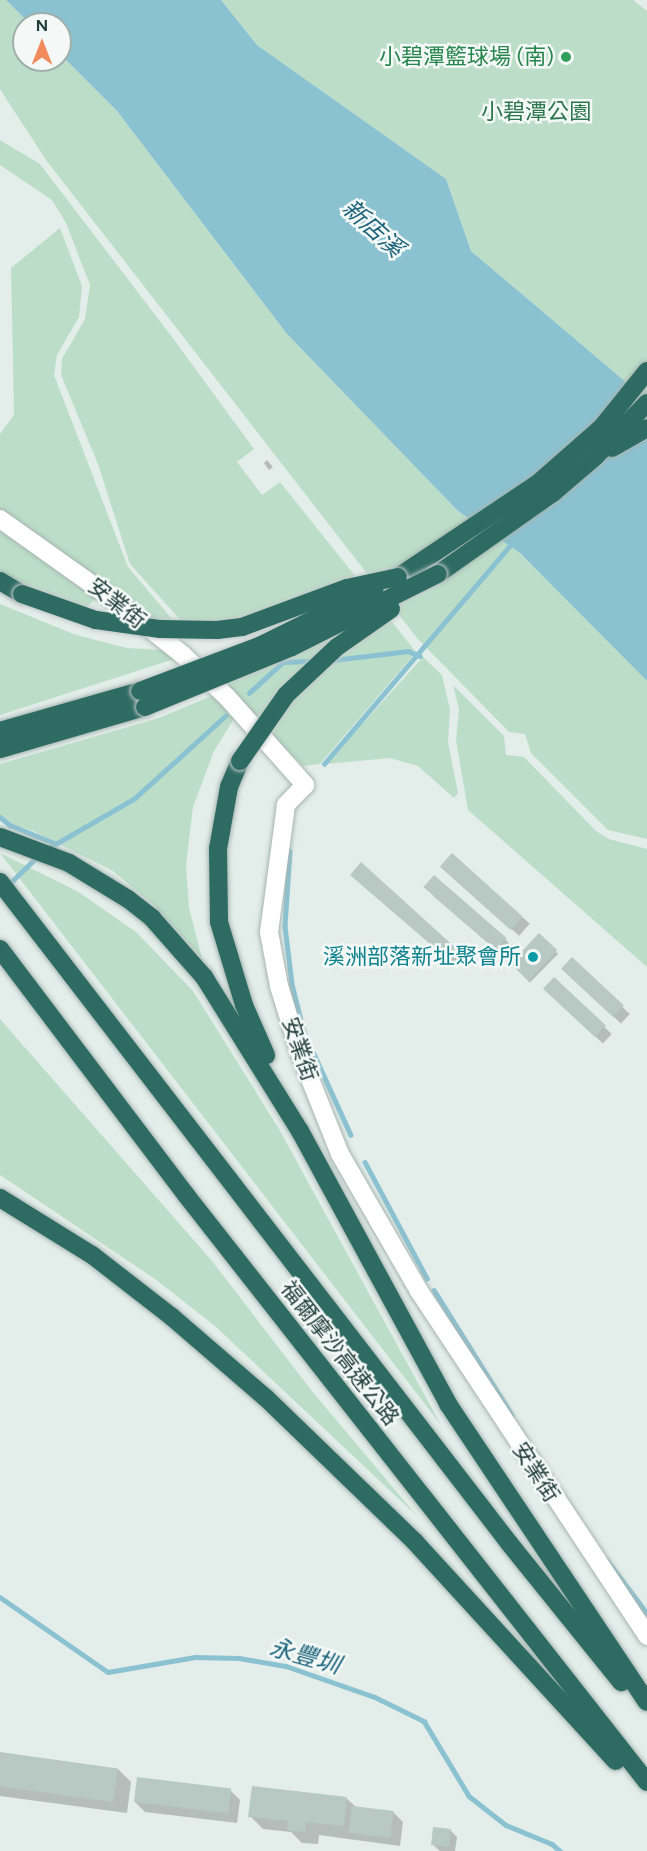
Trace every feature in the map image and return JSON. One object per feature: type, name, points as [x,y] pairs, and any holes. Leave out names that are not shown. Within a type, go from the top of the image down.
[{"type":"highway","points":[[143,699],[260,646],[398,577],[537,484],[602,427],[647,371]]},
{"type":"highway","points":[[300,1131],[244,1005],[219,922],[218,849],[229,787],[240,761],[286,695],[337,647],[553,493],[595,458],[647,403]]},
{"type":"highway","points":[[595,458],[647,428]]},
{"type":"highway","points":[[0,749],[36,731],[143,699],[292,647],[438,574]]},
{"type":"highway","points":[[0,581],[22,594],[96,620],[160,629],[217,630],[242,627],[347,588],[398,577]]},
{"type":"highway","points":[[0,730],[36,731]]},
{"type":"highway","points":[[0,837],[69,863],[152,918],[204,978],[300,1131],[448,1404],[647,1701]]},
{"type":"highway","name":"福爾摩沙高速公路","points":[[0,882],[509,1543],[647,1713]]},
{"type":"highway","name":"福爾摩沙高速公路","points":[[0,949],[186,1195],[647,1782]]},
{"type":"highway","points":[[0,1198],[92,1255],[172,1317],[266,1398],[415,1542],[647,1794]]},
{"type":"street","name":"安業街","points":[[0,519],[114,600],[183,655],[227,697],[305,785],[286,805],[269,932],[286,1009],[335,1143],[419,1292],[647,1636]]},
{"type":"green space","points":[[0,0],[6,0],[18,12],[12,12],[12,72],[72,72],[72,66],[117,111],[287,334],[458,511],[520,553],[647,681],[647,839],[608,830],[531,753],[525,734],[509,732],[417,638],[46,160],[0,89]]},
{"type":"green space","name":"小碧潭公園","points":[[221,0],[633,0],[647,11],[647,400],[471,251],[446,179],[257,45]]},
{"type":"green space","points":[[0,140],[40,164],[172,337],[254,449],[237,462],[262,495],[280,482],[416,652],[320,764],[303,766],[243,704],[214,751],[193,807],[186,865],[189,908],[202,958],[154,905],[113,871],[33,831],[0,821],[0,764],[159,718],[228,689],[223,684],[308,645],[284,605],[232,620],[185,625],[130,564],[98,464],[61,375],[62,359],[85,319],[90,285],[66,223],[52,200],[0,165]]},
{"type":"green space","points":[[60,228],[82,286],[79,317],[57,355],[54,375],[128,567],[178,626],[149,625],[0,510],[0,434],[14,415],[11,268]]},
{"type":"green space","points":[[0,527],[96,598],[83,611],[0,575]]},
{"type":"green space","points":[[0,604],[76,635],[127,648],[196,652],[0,715]]},
{"type":"green space","points":[[423,657],[442,675],[450,709],[448,742],[458,793],[454,798],[418,766],[390,758],[326,764]]},
{"type":"green space","points":[[453,685],[504,736],[506,755],[524,757],[596,831],[609,839],[647,849],[647,967],[468,810],[456,740],[459,709]]},
{"type":"green space","points":[[0,853],[77,891],[136,932],[193,991],[279,1129],[441,1425]]},
{"type":"green space","points":[[0,1019],[212,1261],[311,1390],[417,1516],[215,1326],[155,1279],[0,1175]]},
{"type":"water","name":"新店溪","points":[[6,0],[221,0],[257,45],[446,179],[471,251],[647,400],[647,681],[520,553],[458,511],[287,334],[117,111],[72,66],[72,12],[18,12]]},
{"type":"building","points":[[452,853],[523,917],[511,930],[440,866]]},
{"type":"building","points":[[361,862],[459,951],[450,961],[350,875]]},
{"type":"building","points":[[434,875],[506,938],[496,950],[424,887]]},
{"type":"building","name":"溪洲部落新址聚會所","points":[[539,933],[557,950],[529,981],[510,964]]},
{"type":"building","points":[[572,957],[624,1005],[613,1017],[561,969]]},
{"type":"building","points":[[554,977],[606,1025],[595,1037],[543,989]]},
{"type":"building","points":[[0,1752],[118,1769],[113,1802],[0,1786]]},
{"type":"building","points":[[137,1777],[231,1789],[228,1813],[134,1802]]},
{"type":"building","points":[[252,1786],[347,1797],[344,1826],[306,1822],[305,1832],[287,1830],[288,1821],[248,1817]]},
{"type":"building","points":[[352,1806],[394,1811],[390,1838],[349,1833]]},
{"type":"building","points":[[433,1827],[451,1829],[449,1847],[431,1845]]},
{"type":"waterway","points":[[324,764],[513,542]]},
{"type":"waterway","points":[[333,660],[408,651],[420,656]]},
{"type":"waterway","points":[[249,693],[283,662],[315,661]]},
{"type":"waterway","points":[[47,849],[135,798],[225,716]]},
{"type":"waterway","points":[[0,817],[10,825],[54,843]]},
{"type":"waterway","points":[[290,851],[285,926],[292,984],[304,1032],[351,1135]]},
{"type":"waterway","points":[[7,886],[38,856]]},
{"type":"waterway","points":[[365,1162],[427,1278]]},
{"type":"waterway","points":[[434,1290],[512,1415]]},
{"type":"waterway","points":[[607,1560],[647,1613]]},
{"type":"waterway","name":"永豐圳","points":[[0,1597],[108,1672],[195,1657],[239,1658],[286,1666],[375,1697],[424,1721],[469,1796],[506,1825],[552,1844],[560,1851]]},
{"type":"place","name":"小碧潭籃球場 (南)","points":[[566,57]]},
{"type":"place","name":"溪洲部落新址聚會所","points":[[533,957]]}]
